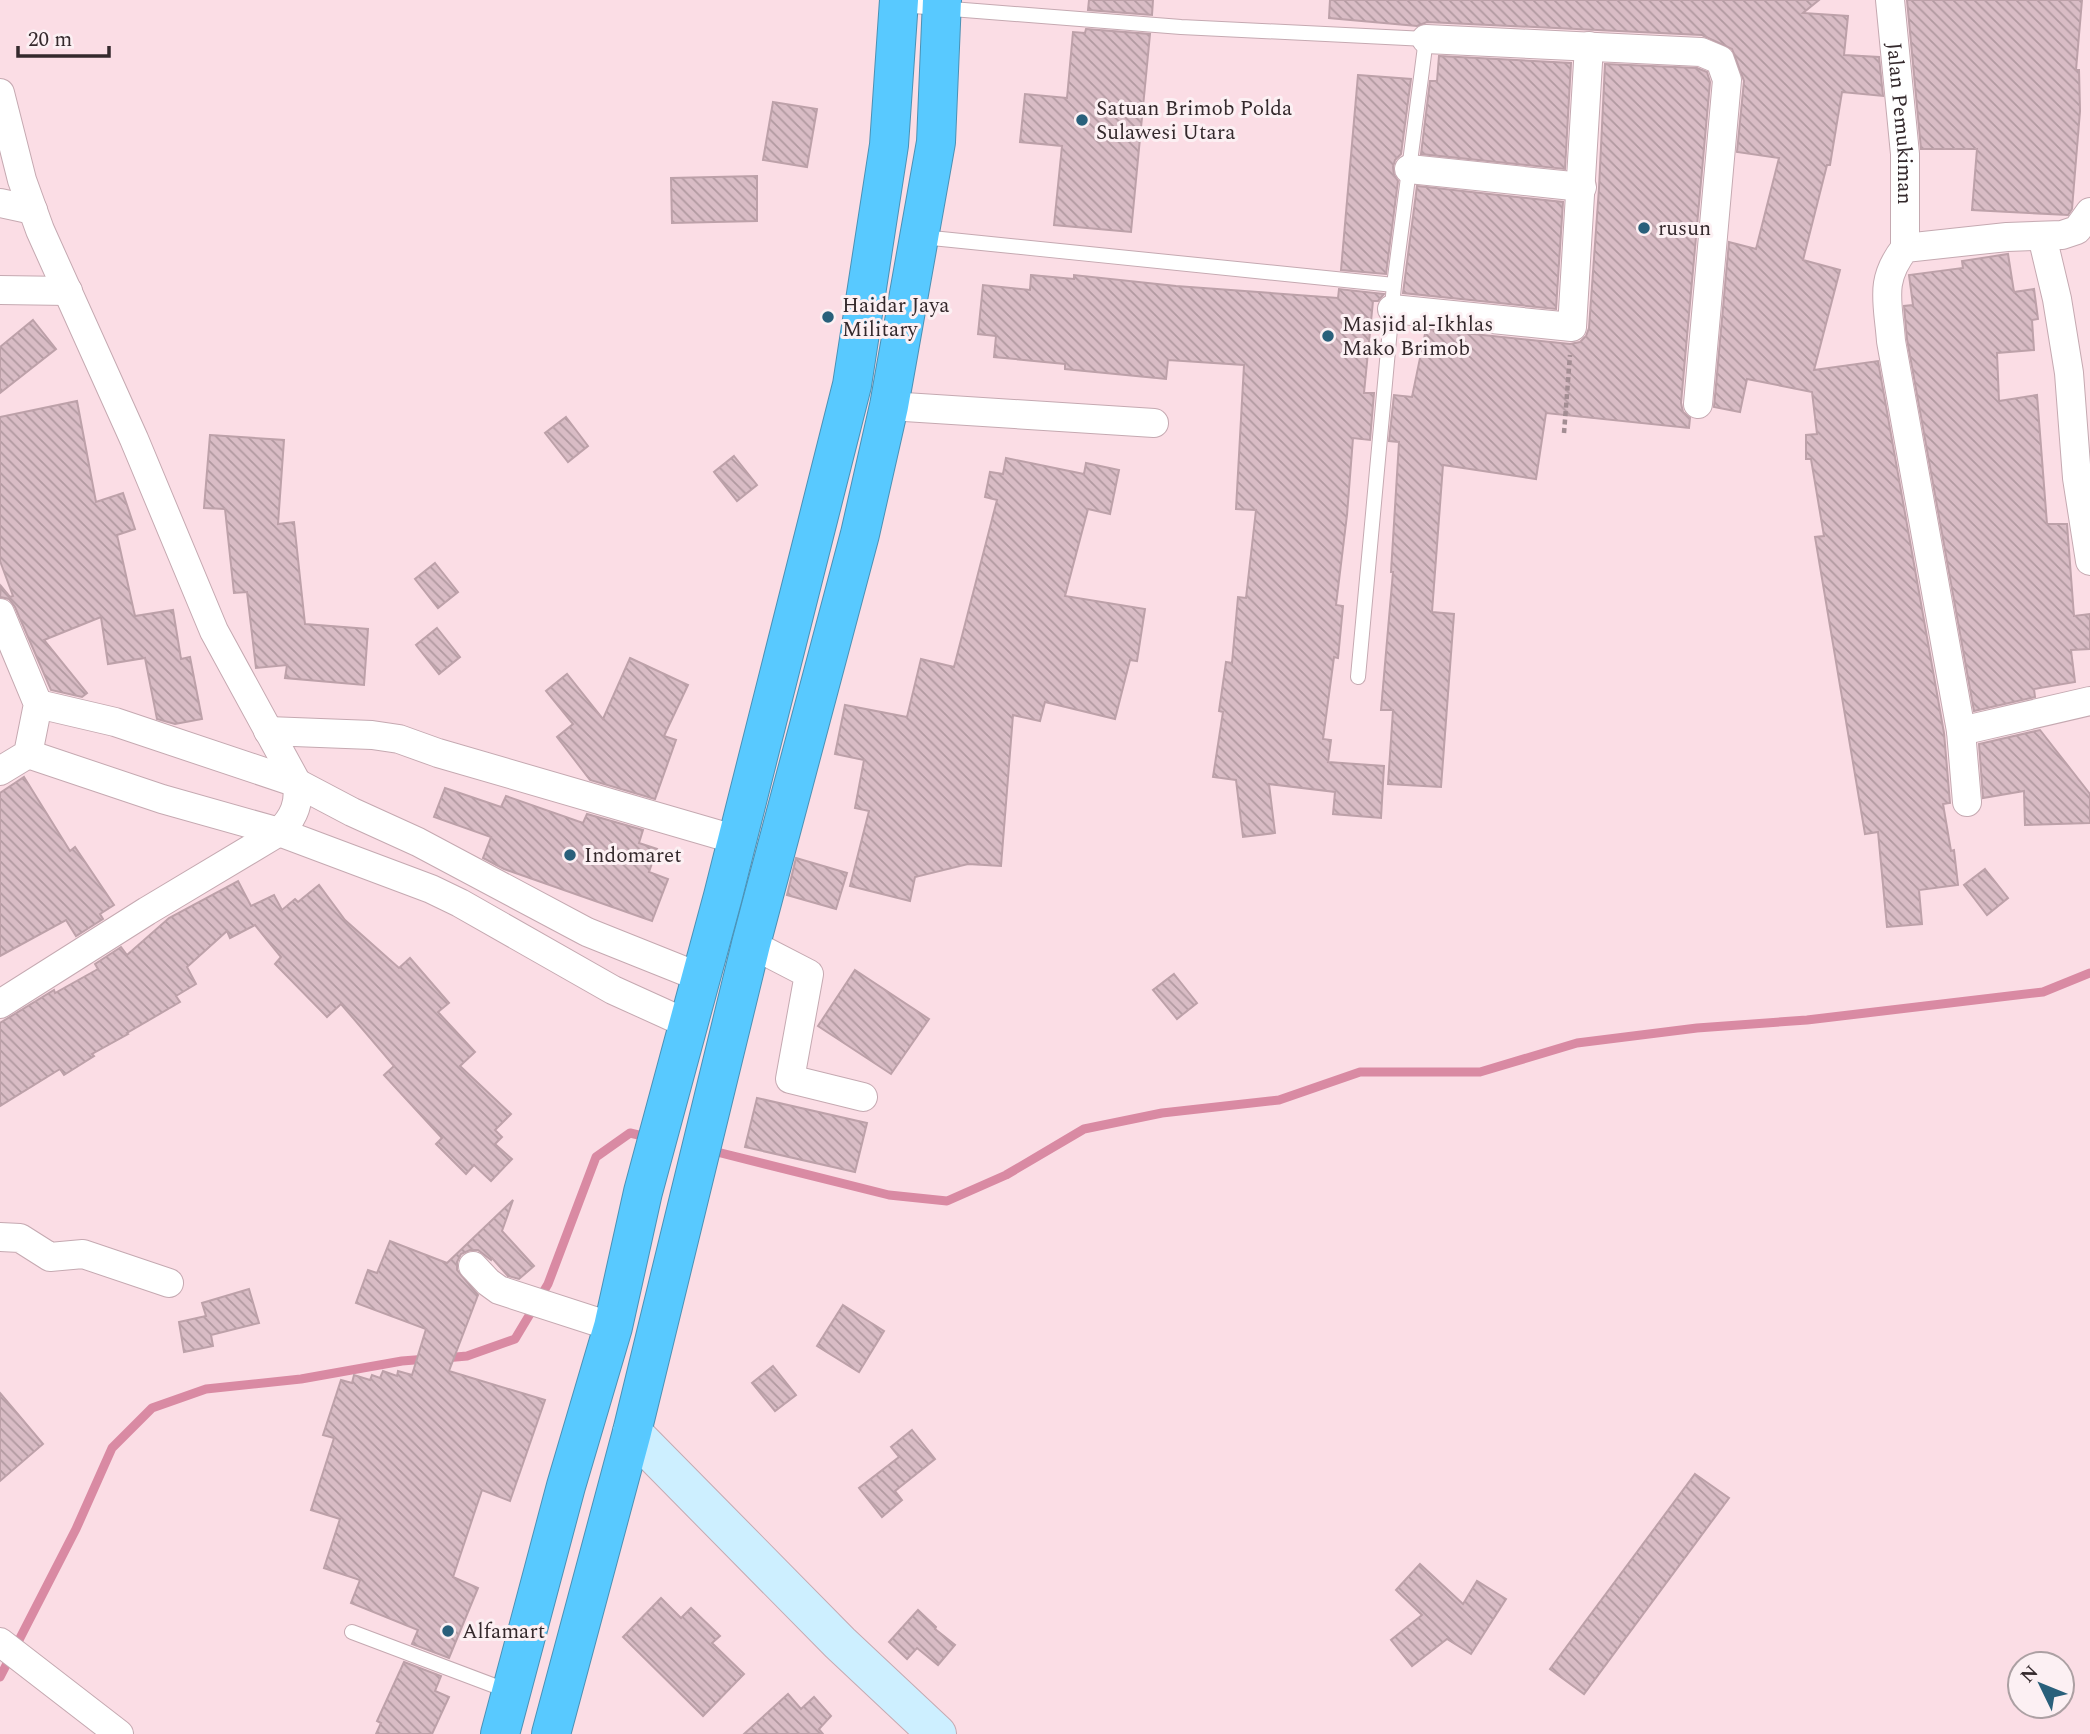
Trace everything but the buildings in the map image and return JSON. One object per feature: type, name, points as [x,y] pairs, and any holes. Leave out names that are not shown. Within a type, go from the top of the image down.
[{"type":"highway","points":[[500,1734],[566,1486],[612,1327],[643,1192],[702,978],[852,385],[889,145],[899,2]]},
{"type":"highway","points":[[551,1734],[632,1432],[751,944],[860,534],[889,406],[936,142],[942,4]]},
{"type":"street","name":"Jalan Pemukiman","points":[[1890,0],[1905,154],[1905,248]]},
{"type":"street","points":[[1426,39],[1701,52],[1720,60],[1727,80],[1698,404]]},
{"type":"street","points":[[1393,297],[1572,327],[1589,46]]},
{"type":"street","points":[[0,93],[22,180],[68,291],[134,439],[214,631],[299,791],[296,809],[279,832],[0,1004]]},
{"type":"street","points":[[1409,169],[1581,187]]},
{"type":"street","points":[[0,203],[33,209]]},
{"type":"street","points":[[1967,802],[1961,731],[1891,341],[1887,284],[1892,264],[1905,248],[2062,234],[2077,230],[2090,212]]},
{"type":"street","points":[[2042,236],[2057,299],[2069,373],[2074,444],[2090,561]]},
{"type":"street","points":[[0,290],[68,291]]},
{"type":"street","points":[[889,406],[1154,423]]},
{"type":"street","points":[[0,613],[37,704],[28,754],[0,771]]},
{"type":"street","points":[[1961,731],[2090,701]]},
{"type":"street","points":[[37,704],[115,722],[297,783],[418,842],[587,932],[702,978]]},
{"type":"street","points":[[268,731],[372,735],[399,739],[438,753],[737,840]]},
{"type":"street","points":[[28,754],[162,799],[279,832],[430,889],[460,903],[613,990],[685,1035]]},
{"type":"street","points":[[751,944],[809,974],[790,1079],[863,1097]]},
{"type":"street","points":[[0,1237],[20,1238],[50,1257],[83,1254],[169,1283]]},
{"type":"street","points":[[473,1266],[499,1290],[612,1327]]},
{"type":"street","points":[[632,1432],[840,1643],[937,1734]]},
{"type":"street","points":[[0,1642],[119,1734]]},
{"type":"lane","points":[[899,2],[1181,27],[1426,39],[1393,297],[1358,677]]},
{"type":"lane","points":[[920,237],[1393,297]]},
{"type":"lane","points":[[352,1632],[511,1692]]},
{"type":"path","points":[[1564,433],[1572,327]]},
{"type":"waterway","points":[[709,1150],[889,1195],[947,1201],[1006,1175],[1084,1129],[1162,1113],[1279,1100],[1360,1072],[1480,1072],[1577,1043],[1697,1028],[1807,1020],[2043,992],[2090,973]]},
{"type":"waterway","points":[[445,1358],[467,1356],[515,1339],[548,1284],[596,1157],[630,1133],[647,1137]]},
{"type":"waterway","points":[[0,1677],[76,1529],[112,1448],[152,1408],[206,1389],[301,1379],[427,1359]]},
{"type":"place","name":"Satuan Brimob Polda Sulawesi Utara","points":[[1082,120]]},
{"type":"place","name":"rusun","points":[[1644,228]]},
{"type":"place","name":"Haidar Jaya Military","points":[[828,317]]},
{"type":"place","name":"Masjid al-Ikhlas Mako Brimob","points":[[1328,336]]},
{"type":"place","name":"Indomaret","points":[[570,855]]},
{"type":"place","name":"Alfamart","points":[[448,1631]]}]
